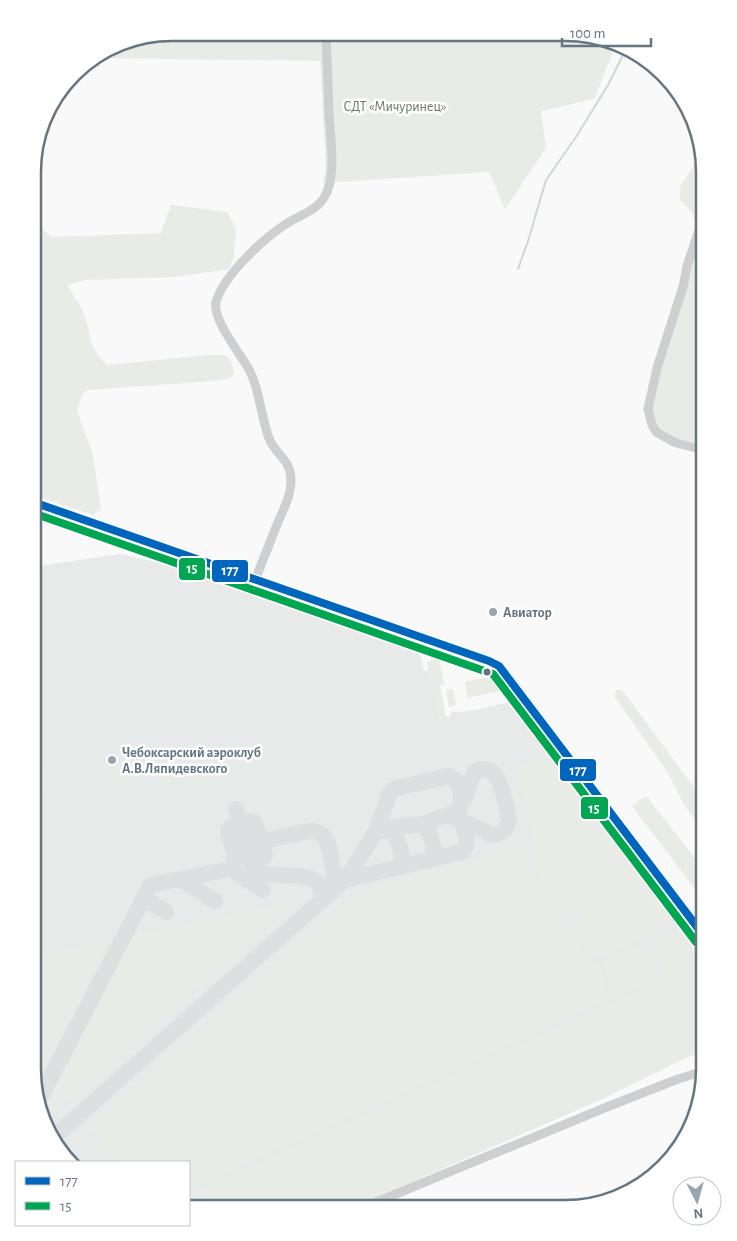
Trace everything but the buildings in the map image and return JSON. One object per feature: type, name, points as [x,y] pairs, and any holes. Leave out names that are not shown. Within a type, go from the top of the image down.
[{"type":"street","points":[[255,580],[289,496],[290,470],[284,458],[273,447],[269,438],[256,383],[220,322],[216,303],[220,292],[242,262],[266,238],[288,222],[307,213],[320,203],[325,196],[331,173],[326,41]]},
{"type":"street","points":[[696,239],[657,368],[648,409],[656,432],[676,443],[696,448]]},
{"type":"street","points":[[41,505],[489,661],[498,666],[505,672],[695,924]]},
{"type":"street","points":[[381,1200],[607,1107],[695,1074]]},
{"type":"shaded area","points":[[119,554],[152,561],[373,632],[417,644],[424,671],[429,670],[440,718],[451,716],[451,712],[471,711],[517,700],[539,730],[537,732],[539,737],[695,942],[695,1053],[604,1098],[370,1200],[190,1200],[190,1161],[80,1161],[68,1149],[51,1119],[44,1094],[41,1069],[41,566]]},
{"type":"green space","name":"СДТ «Мичуринец»","points":[[172,41],[565,41],[582,42],[614,51],[594,99],[541,111],[546,148],[505,209],[489,172],[322,183],[326,170],[320,61],[109,58],[130,48],[155,42]]},
{"type":"green space","points":[[695,163],[696,223],[690,210],[680,200],[680,187]]},
{"type":"green space","points":[[171,205],[227,212],[236,229],[234,256],[229,269],[175,277],[85,280],[68,285],[82,309],[93,346],[107,365],[225,355],[231,360],[234,374],[229,379],[87,390],[82,396],[77,410],[93,455],[101,509],[93,515],[41,498],[41,228],[52,237],[161,233]]},
{"type":"green space","points":[[696,237],[696,447],[677,441],[653,426],[651,396]]},
{"type":"green space","points":[[431,660],[439,660],[445,685],[440,685],[446,717],[440,718],[427,663]]},
{"type":"green space","points":[[499,674],[508,689],[468,698],[465,682]]},
{"type":"green space","points":[[453,689],[456,705],[449,707],[446,690]]},
{"type":"green space","points":[[616,690],[623,691],[695,789],[695,820],[684,805],[668,773],[615,697]]},
{"type":"green space","points":[[559,761],[679,922],[599,958],[589,954],[581,940],[593,933],[582,913],[570,914],[540,880],[537,872],[535,845],[515,763]]},
{"type":"green space","points":[[41,772],[44,773],[48,781],[48,787],[41,790]]},
{"type":"green space","points":[[644,797],[647,797],[695,859],[695,889],[632,806]]},
{"type":"green space","points":[[529,847],[530,877],[506,852]]},
{"type":"green space","points":[[501,853],[562,917],[588,962],[597,964],[602,973],[604,983],[602,998],[599,1002],[496,1051],[190,1189],[190,1161],[115,1161],[100,1129],[78,1138],[366,886]]},
{"type":"green space","points":[[294,902],[50,1116],[47,1106],[133,935]]},
{"type":"green space","points":[[683,927],[695,943],[695,1053],[604,1098],[370,1200],[190,1200],[190,1195],[654,984],[660,976],[664,965],[655,939]]},
{"type":"green space","points":[[107,940],[108,943],[42,1073],[41,1069],[41,955]]},
{"type":"green space","points":[[642,945],[653,951],[656,955],[658,969],[655,975],[641,986],[607,1000],[606,971],[602,962]]},
{"type":"waterway","points":[[518,269],[546,180],[576,137],[608,85],[623,55]]},
{"type":"taxiway","points":[[449,815],[490,834],[500,833],[506,828],[509,821],[504,795],[497,777],[492,772],[485,769],[476,771],[470,781],[464,800]]},
{"type":"taxiway","points":[[448,776],[457,782],[461,791],[459,811],[423,824],[387,828],[375,833],[390,793],[394,789],[448,776]]},
{"type":"taxiway","points":[[236,809],[240,823]]},
{"type":"taxiway","points":[[344,880],[462,852],[467,845],[463,823],[460,819]]},
{"type":"taxiway","points":[[250,821],[255,823],[265,855],[263,858],[256,860],[250,858],[240,823],[250,821]]},
{"type":"taxiway","points":[[44,1091],[151,885],[230,869],[233,866],[234,851],[228,831],[229,828],[240,823]]},
{"type":"taxiway","points":[[423,824],[430,834],[436,858]]},
{"type":"taxiway","points":[[383,829],[393,834],[396,838],[404,866]]},
{"type":"taxiway","points":[[322,900],[320,886],[312,879],[301,876],[262,873],[253,868],[250,857],[253,848],[260,842],[309,831],[315,831],[323,835],[328,843],[334,876],[328,893]]},
{"type":"taxiway","points":[[58,1133],[338,886],[353,868],[375,833]]},
{"type":"taxiway","points":[[230,869],[263,890]]},
{"type":"taxiway","points":[[180,879],[215,901]]},
{"type":"taxiway","points":[[142,900],[149,901],[166,912]]},
{"type":"transit line","name":"177","points":[[41,505],[499,666],[695,924]]},
{"type":"transit line","name":"15","points":[[41,516],[493,674],[695,941]]},
{"type":"place","name":"Авиатор","points":[[493,612]]},
{"type":"place","name":"Чебоксарский аэроклуб А.В.Ляпидевского","points":[[112,760]]}]
